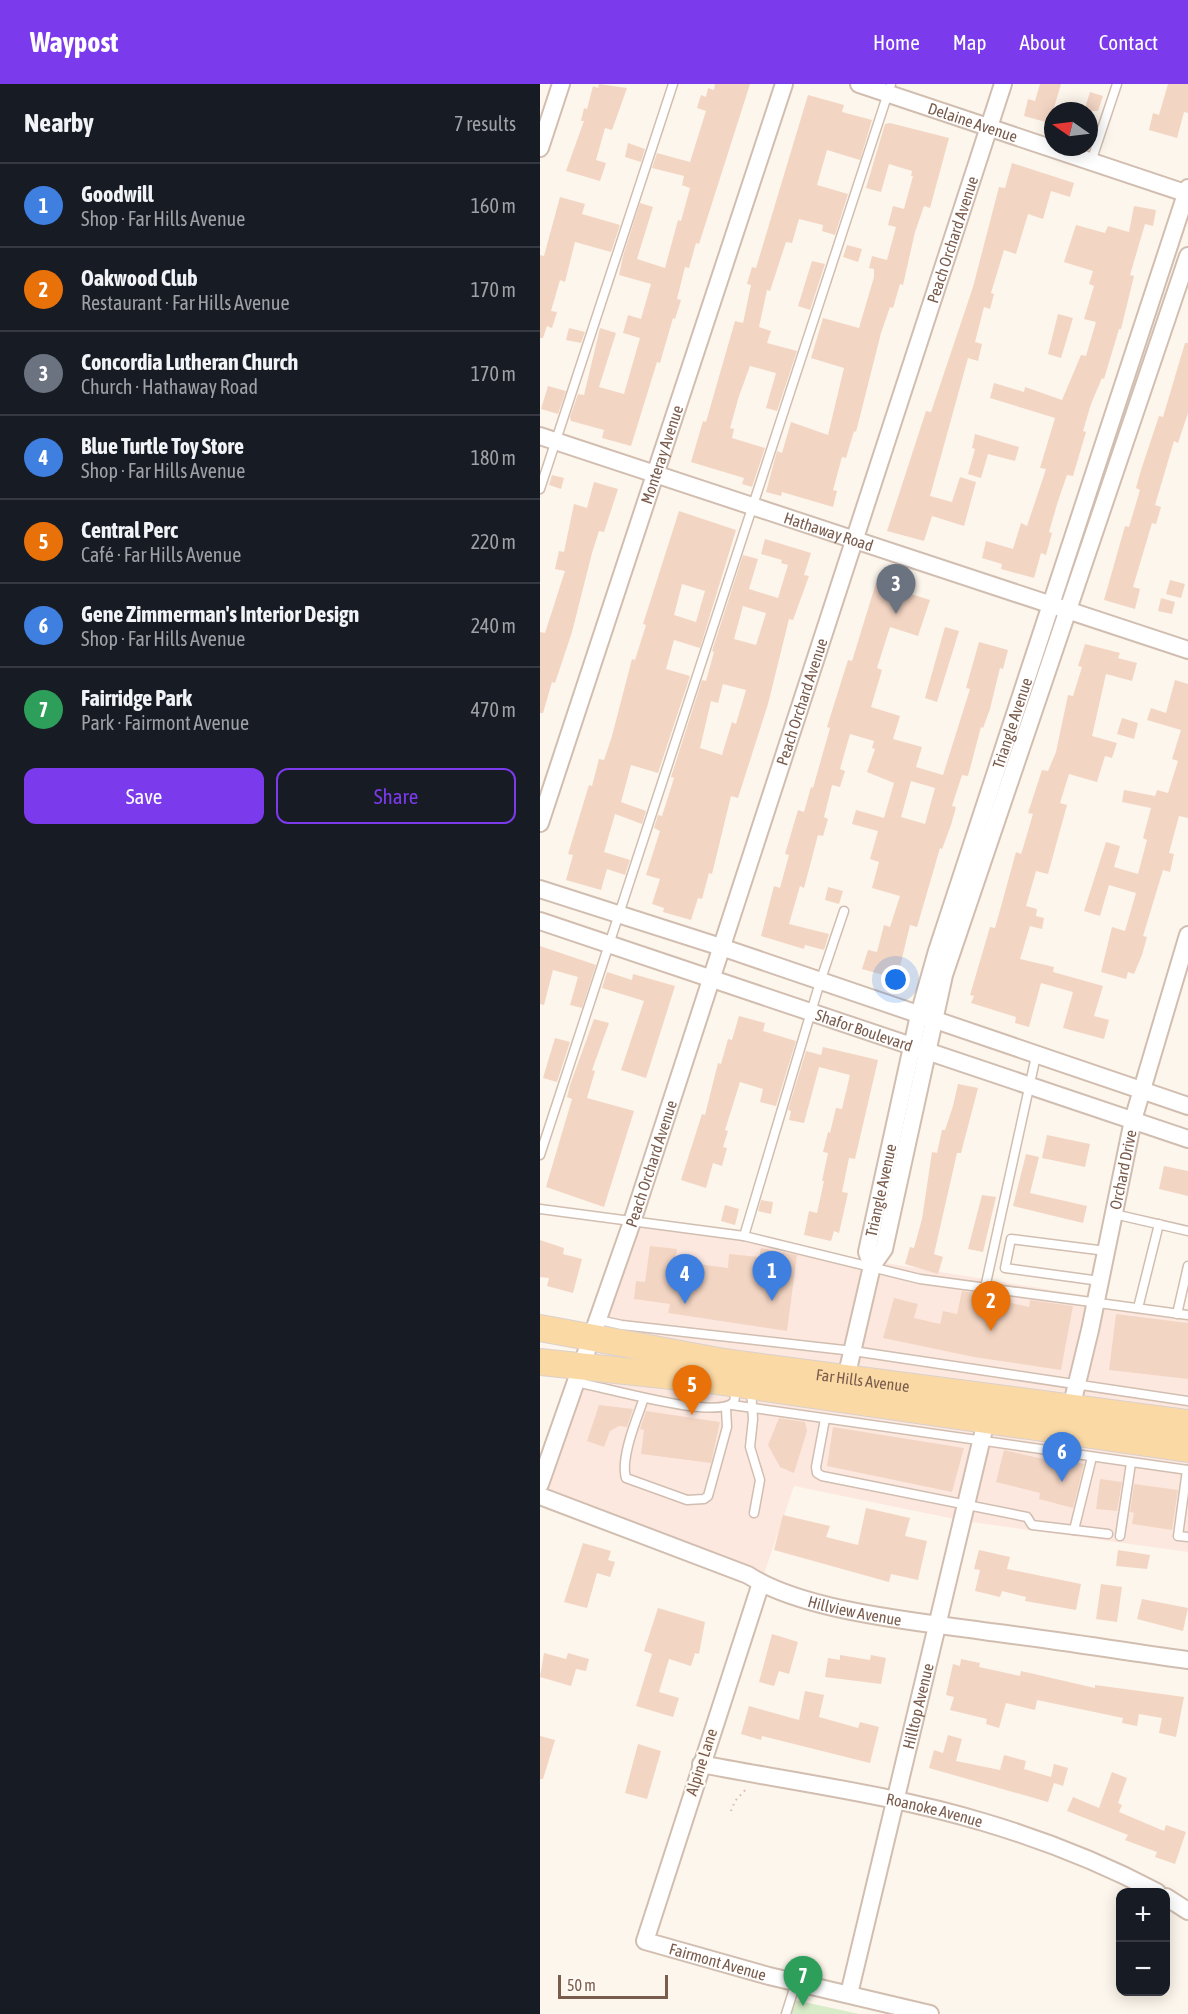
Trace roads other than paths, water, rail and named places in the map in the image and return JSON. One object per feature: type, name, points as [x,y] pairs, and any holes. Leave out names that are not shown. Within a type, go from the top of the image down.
[{"type":"main road","name":"Far Hills Avenue","points":[[540,1328],[596,1328],[724,1362],[846,1378],[1074,1396],[1188,1423]]},
{"type":"main road","name":"Far Hills Avenue","points":[[540,1362],[577,1374],[984,1431],[1188,1463]]},
{"type":"street","points":[[540,148],[561,84]]},
{"type":"street","name":"Monteray Avenue","points":[[540,823],[784,84]]},
{"type":"street","name":"Delaine Avenue","points":[[859,84],[889,89],[989,127],[1187,192]]},
{"type":"street","name":"Peach Orchard Avenue","points":[[540,1484],[632,1222],[1003,84]]},
{"type":"street","name":"Triangle Avenue","points":[[846,1378],[872,1266],[867,1252],[921,1050],[927,1018],[944,975],[1051,606],[1187,192]]},
{"type":"street","name":"Triangle Avenue","points":[[989,818],[1069,612],[1188,256]]},
{"type":"street","name":"Hathaway Road","points":[[548,438],[1188,650]]},
{"type":"street","name":"Shafor Boulevard","points":[[540,888],[1188,1106]]},
{"type":"street","name":"Shafor Boulevard","points":[[540,921],[1188,1139]]},
{"type":"street","name":"Orchard Drive","points":[[1074,1396],[1096,1302],[1133,1120],[1188,935]]},
{"type":"street","name":"Hilltop Avenue","points":[[849,1994],[984,1431]]},
{"type":"street","name":"Hillview Avenue","points":[[540,1496],[748,1575],[760,1583],[837,1607],[939,1626],[1188,1660]]},
{"type":"street","name":"Alpine Lane","points":[[645,1941],[760,1583]]},
{"type":"street","name":"Roanoke Avenue","points":[[701,1764],[981,1821],[1043,1841],[1114,1870],[1148,1888]]},
{"type":"street","points":[[1170,1900],[1188,1911]]},
{"type":"street","name":"Fairmont Avenue","points":[[645,1941],[796,1982],[930,2014]]},
{"type":"lane","points":[[540,489],[548,438],[673,84]]},
{"type":"lane","points":[[1092,162],[1117,84]]},
{"type":"lane","points":[[540,1155],[889,89]]},
{"type":"lane","points":[[744,1236],[820,982],[844,911]]},
{"type":"lane","points":[[985,1288],[1036,1056]]},
{"type":"lane","points":[[540,1209],[744,1236],[920,1279],[1188,1315]]},
{"type":"lane","points":[[1114,1214],[1188,1231]]},
{"type":"lane","points":[[1138,1308],[1159,1224]]},
{"type":"lane","points":[[1005,1268],[1011,1239],[1106,1251]]},
{"type":"lane","points":[[991,1260],[998,1261],[1005,1268],[1100,1281]]},
{"type":"lane","points":[[1177,1314],[1188,1266]]},
{"type":"lane","points":[[596,1328],[622,1325],[853,1351],[1074,1396],[1188,1401]]},
{"type":"lane","points":[[577,1374],[644,1398],[739,1398],[825,1419],[984,1431],[1092,1458],[1131,1463],[1188,1463],[1178,1536],[1188,1537]]},
{"type":"lane","points":[[644,1398],[624,1470],[626,1478],[687,1500],[704,1500],[708,1496],[727,1426],[739,1398]]},
{"type":"lane","points":[[739,1398],[760,1480],[754,1513]]},
{"type":"lane","points":[[825,1419],[816,1467],[817,1473],[822,1476],[1027,1517],[1032,1525],[1108,1534]]},
{"type":"lane","points":[[1074,1530],[1092,1458]]},
{"type":"lane","points":[[1120,1536],[1131,1463]]},
{"type":"lane","points":[[786,2014],[796,1982]]},
{"type":"place","name":"Concordia Lutheran Church","points":[[896,614]]},
{"type":"place","name":"Goodwill","points":[[772,1301]]},
{"type":"place","name":"Blue Turtle Toy Store","points":[[685,1304]]},
{"type":"place","name":"Oakwood Club","points":[[991,1331]]},
{"type":"place","name":"Central Perc","points":[[692,1415]]},
{"type":"place","name":"Gene Zimmerman's Interior Design","points":[[1062,1482]]},
{"type":"place","name":"Fairridge Park","points":[[803,2006]]}]
